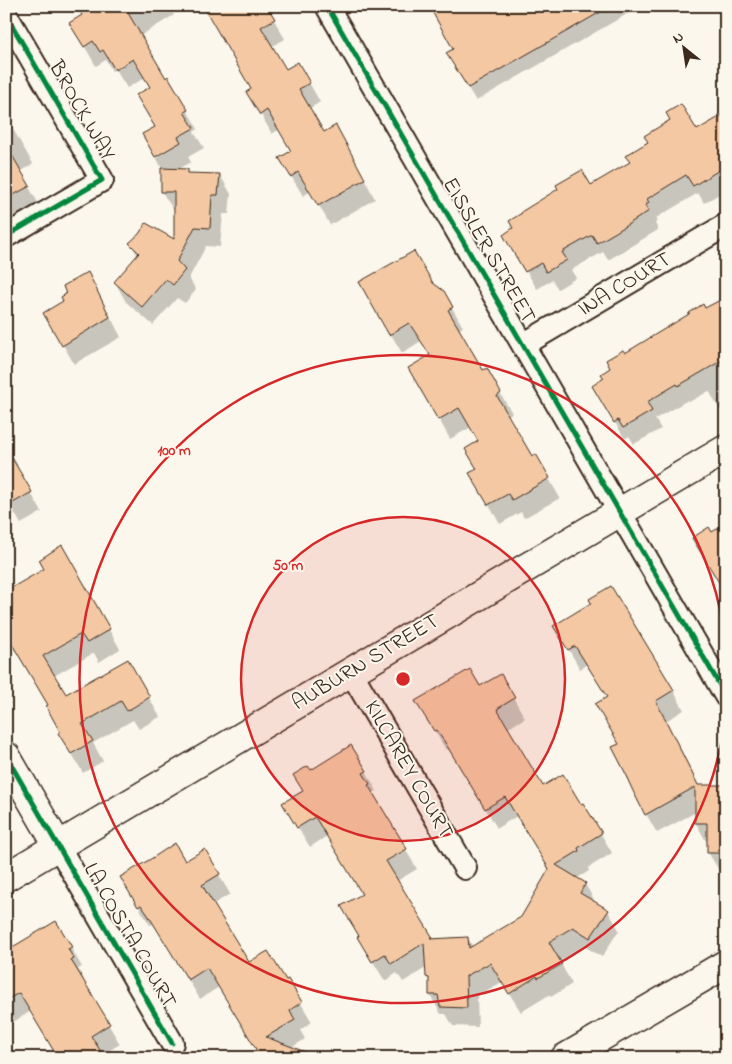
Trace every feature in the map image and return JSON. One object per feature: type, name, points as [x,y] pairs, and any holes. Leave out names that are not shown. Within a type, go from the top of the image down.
[{"type":"main road","name":"AUBURN STREET","points":[[6,877],[726,449]]},
{"type":"main road","points":[[6,756],[58,846]]},
{"type":"main road","points":[[565,1058],[726,964]]},
{"type":"street","name":"EISSLER STREET","points":[[328,6],[726,696]]},
{"type":"street","name":"BROCK WAY","points":[[6,15],[102,180],[6,236]]},
{"type":"street","name":"INA COURT","points":[[524,345],[726,225]]},
{"type":"street","name":"KILCAREY COURT","points":[[351,672],[465,868]]},
{"type":"street","name":"LA COSTA COURT","points":[[58,846],[172,1043]]},
{"type":"building","points":[[77,6],[124,6],[166,78],[168,76],[188,110],[184,112],[194,128],[178,137],[181,142],[155,157],[142,134],[155,127],[136,95],[150,87],[133,59],[115,70],[103,50],[100,52],[93,41],[84,47],[69,23],[82,15]]},
{"type":"building","points":[[203,6],[267,6],[275,19],[261,27],[286,69],[298,62],[310,83],[299,89],[324,132],[336,125],[365,179],[318,206],[298,172],[291,177],[279,158],[291,151],[267,110],[260,115],[246,92],[251,89]]},
{"type":"building","points":[[429,6],[611,6],[468,88],[446,53],[453,49]]},
{"type":"building","points":[[681,104],[697,130],[726,113],[726,166],[693,186],[686,175],[647,199],[649,203],[645,205],[649,211],[616,232],[597,243],[592,235],[562,252],[567,260],[546,272],[541,263],[525,272],[503,235],[513,228],[509,221],[558,189],[556,185],[582,170],[591,185],[630,162],[625,156],[648,142],[644,136],[670,120],[666,113]]},
{"type":"building","points":[[6,145],[30,186],[6,199]]},
{"type":"building","points":[[161,168],[188,169],[188,173],[220,174],[218,195],[212,195],[210,228],[195,227],[177,261],[185,270],[173,285],[166,279],[142,307],[114,282],[139,253],[129,243],[139,234],[146,223],[174,239],[174,192],[161,192]]},
{"type":"building","points":[[414,251],[433,283],[444,291],[453,307],[448,310],[483,370],[487,368],[501,393],[497,396],[532,456],[536,454],[550,478],[512,500],[508,494],[488,505],[469,473],[477,469],[465,449],[478,441],[459,408],[438,420],[408,368],[430,355],[409,323],[389,335],[359,282]]},
{"type":"building","points":[[88,272],[110,317],[62,346],[43,313],[63,301],[61,297],[66,294],[63,286]]},
{"type":"building","points":[[726,297],[726,358],[647,402],[652,411],[623,428],[618,420],[614,423],[592,386],[604,378],[601,374],[610,368],[606,360],[623,350],[625,353],[703,304],[705,308]]},
{"type":"building","points":[[6,448],[32,492],[6,507]]},
{"type":"building","points":[[726,523],[726,594],[692,538],[709,527],[712,532]]},
{"type":"building","points":[[62,545],[110,629],[87,643],[81,634],[43,656],[66,694],[128,659],[150,697],[127,711],[121,701],[82,724],[93,741],[71,754],[58,733],[60,732],[46,706],[48,705],[6,634],[6,591],[44,569],[39,560]]},
{"type":"building","points":[[611,586],[674,690],[656,701],[698,785],[726,785],[726,853],[707,853],[707,823],[695,823],[695,787],[645,815],[612,747],[619,744],[595,704],[607,697],[575,646],[568,650],[553,626],[591,603],[589,599]]},
{"type":"building","points":[[470,669],[480,686],[501,674],[515,698],[497,709],[543,786],[563,774],[581,804],[583,803],[602,833],[578,848],[579,851],[556,865],[586,883],[580,893],[609,910],[590,938],[573,927],[549,942],[562,964],[538,978],[537,976],[509,994],[490,963],[466,976],[467,1008],[440,1007],[438,995],[429,995],[429,978],[426,977],[424,943],[391,964],[385,954],[372,962],[341,906],[362,894],[315,817],[297,828],[282,803],[303,791],[293,775],[308,766],[311,770],[351,745],[367,771],[363,773],[370,784],[368,785],[407,849],[386,861],[433,938],[430,939],[468,937],[469,948],[521,917],[549,869],[505,797],[485,809],[444,741],[436,730],[434,731],[415,701]]},
{"type":"building","points":[[175,843],[185,861],[205,849],[220,874],[202,885],[249,962],[268,951],[302,1002],[290,1010],[295,1020],[266,1037],[316,1056],[316,1058],[251,1058],[256,1049],[207,968],[188,980],[148,915],[141,905],[138,907],[120,877]]},
{"type":"building","points":[[56,921],[72,947],[68,949],[74,959],[71,960],[110,1024],[91,1036],[105,1058],[58,1058],[19,993],[6,1000],[6,951]]},
{"type":"cycle path","points":[[327,6],[726,696]]},
{"type":"cycle path","points":[[6,15],[102,180],[6,236]]},
{"type":"cycle path","points":[[6,756],[172,1043]]}]
